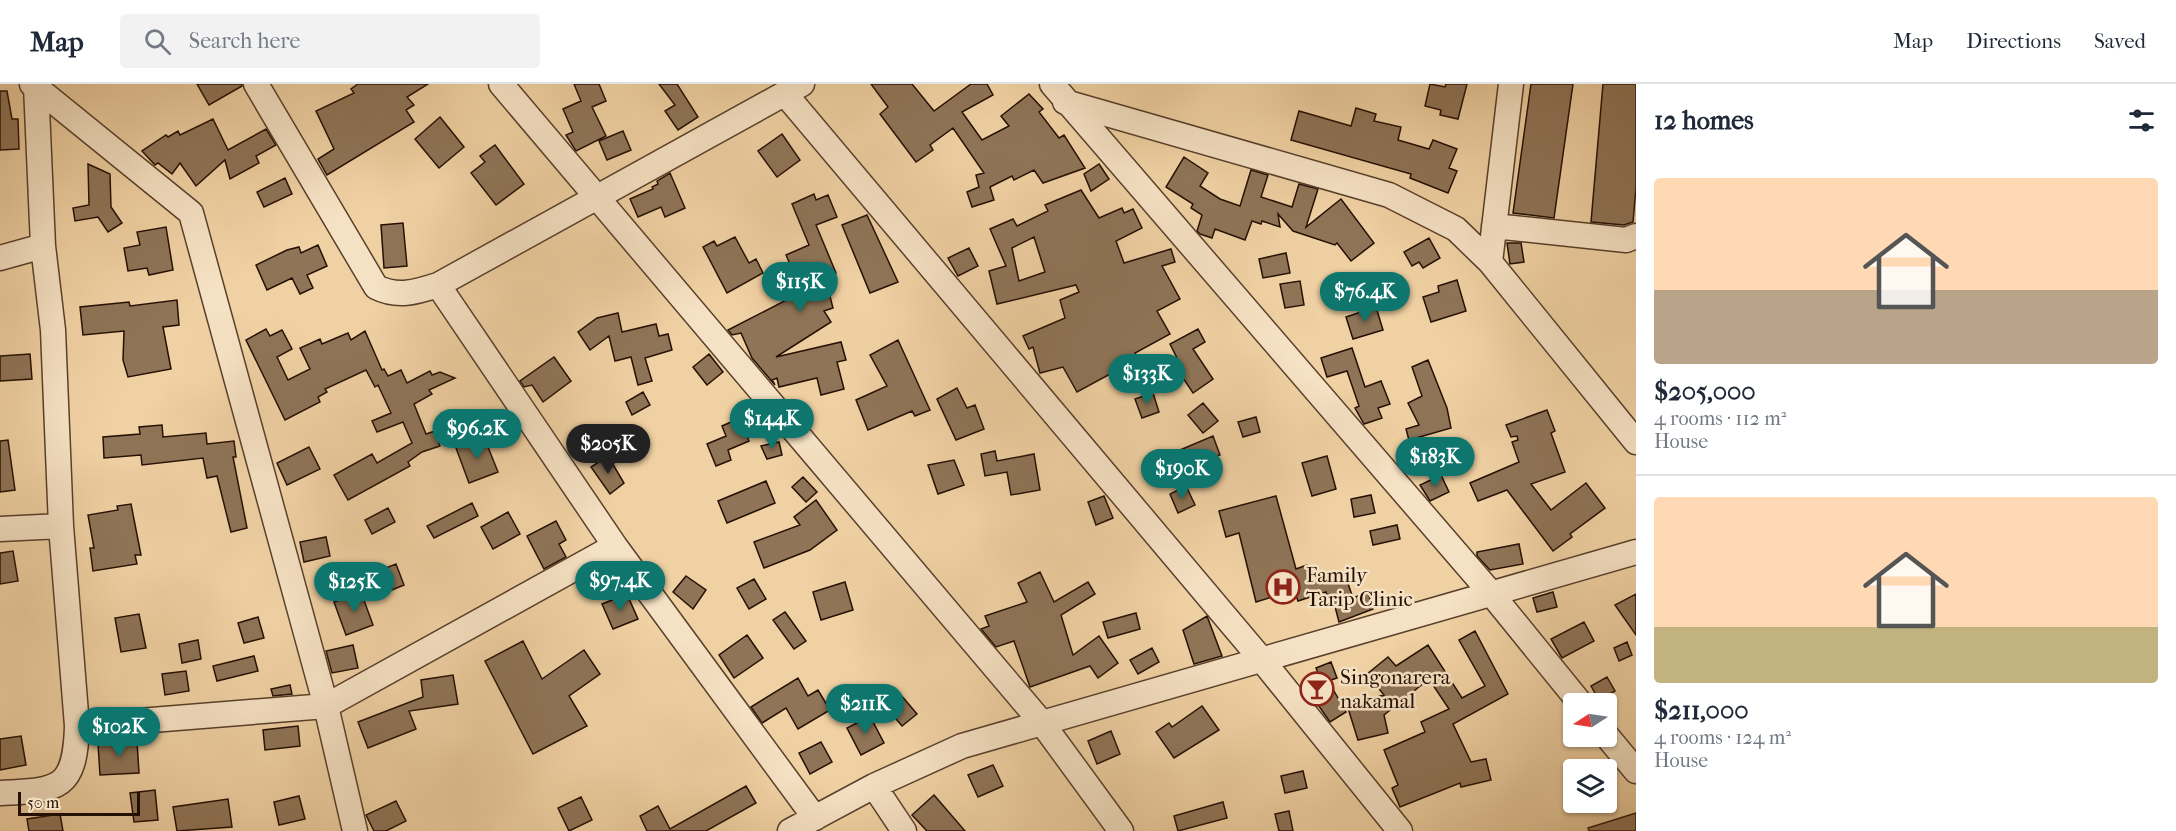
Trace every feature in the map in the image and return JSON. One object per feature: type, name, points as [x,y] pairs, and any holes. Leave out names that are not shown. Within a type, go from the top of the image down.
[{"type":"street","points":[[256,84],[376,287],[388,294],[411,294],[438,285],[794,89],[1400,831]]},
{"type":"street","points":[[501,84],[595,198],[1042,723],[1121,831]]},
{"type":"street","points":[[1490,262],[1511,84]]},
{"type":"street","points":[[0,793],[47,789],[59,785],[67,777],[76,754],[78,726],[62,526],[53,330],[42,246],[34,85]]},
{"type":"street","points":[[34,85],[191,213],[326,706],[355,831]]},
{"type":"street","points":[[1059,93],[1389,195],[1456,229],[1490,262],[1632,433]]},
{"type":"street","points":[[1059,93],[1490,592],[1572,693]]},
{"type":"street","points":[[1494,226],[1633,241]]},
{"type":"street","points":[[0,258],[42,246]]},
{"type":"street","points":[[438,285],[615,546],[815,818]]},
{"type":"street","points":[[0,529],[62,526]]},
{"type":"street","points":[[78,726],[326,706],[615,546]]},
{"type":"street","points":[[790,831],[874,786],[962,746],[1490,592],[1636,552]]},
{"type":"street","points":[[1616,747],[1636,771]]},
{"type":"street","points":[[874,786],[904,831]]},
{"type":"building","points":[[197,84],[242,84],[242,86],[209,105]]},
{"type":"building","points":[[358,84],[428,84],[407,97],[414,105],[406,110],[414,122],[327,175],[318,159],[334,149],[316,111],[354,93],[351,89]]},
{"type":"building","points":[[574,84],[599,84],[606,101],[592,107],[606,136],[576,151],[566,135],[573,132],[563,109],[581,101]]},
{"type":"building","points":[[659,84],[677,84],[698,117],[678,130],[665,111],[675,105]]},
{"type":"building","points":[[871,84],[912,84],[934,111],[971,84],[987,84],[993,95],[962,112],[982,140],[1009,126],[1001,116],[1029,94],[1043,109],[1039,112],[1059,138],[1064,135],[1085,168],[1043,183],[1034,170],[1014,180],[1012,176],[990,187],[994,200],[972,207],[967,192],[979,187],[976,175],[984,173],[953,128],[930,145],[933,150],[916,162],[880,114],[888,107]]},
{"type":"building","points":[[1430,84],[1445,87],[1446,84],[1467,84],[1458,119],[1440,115],[1441,110],[1425,106]]},
{"type":"building","points":[[1531,84],[1573,84],[1554,218],[1513,213]]},
{"type":"building","points":[[1603,84],[1636,84],[1636,188],[1633,222],[1624,225],[1591,222]]},
{"type":"building","points":[[0,91],[7,91],[12,119],[18,119],[19,149],[0,150]]},
{"type":"building","points":[[1356,108],[1376,114],[1374,121],[1401,127],[1398,140],[1429,149],[1433,140],[1457,149],[1449,168],[1457,171],[1448,193],[1410,178],[1411,174],[1291,140],[1299,111],[1351,126]]},
{"type":"building","points":[[440,117],[464,147],[439,168],[415,139]]},
{"type":"building","points":[[213,119],[228,150],[266,129],[276,145],[256,156],[259,163],[230,179],[225,160],[196,186],[180,163],[172,174],[158,163],[155,165],[142,151],[166,135],[168,137],[178,131],[180,135]]},
{"type":"building","points":[[623,131],[631,150],[607,160],[599,141]]},
{"type":"building","points":[[782,134],[800,160],[777,177],[758,151]]},
{"type":"building","points":[[495,145],[524,184],[496,205],[471,173],[485,162],[480,156]]},
{"type":"building","points":[[1184,157],[1208,173],[1200,186],[1220,199],[1240,206],[1251,170],[1268,175],[1261,197],[1292,207],[1299,184],[1318,189],[1306,227],[1341,199],[1374,243],[1351,261],[1337,243],[1335,245],[1293,231],[1278,214],[1280,227],[1262,221],[1261,224],[1252,221],[1245,240],[1215,229],[1212,238],[1200,234],[1197,231],[1202,215],[1191,208],[1193,204],[1166,187]]},
{"type":"building","points":[[88,164],[110,174],[111,207],[122,223],[108,232],[98,217],[75,221],[73,208],[89,205]]},
{"type":"building","points":[[1099,164],[1109,179],[1091,191],[1084,174]]},
{"type":"building","points":[[670,173],[685,208],[665,217],[661,207],[638,217],[630,199],[653,189],[652,187],[658,184],[657,181]]},
{"type":"building","points":[[285,178],[292,194],[264,207],[257,192]]},
{"type":"building","points":[[1081,190],[1099,218],[1122,208],[1124,213],[1133,209],[1142,228],[1116,241],[1124,263],[1171,249],[1175,262],[1162,266],[1180,299],[1157,311],[1170,334],[1135,353],[1138,359],[1077,392],[1063,367],[1040,373],[1033,347],[1029,349],[1023,336],[1065,318],[1060,300],[1079,292],[1076,285],[997,304],[989,271],[1006,266],[990,229],[1013,219],[1017,226],[1048,211],[1045,205]],"holes":[[[1034,237],[1045,272],[1019,281],[1012,248]]]},
{"type":"building","points":[[814,194],[816,200],[828,195],[837,217],[816,225],[836,273],[825,277],[833,308],[824,311],[831,322],[776,357],[841,342],[846,360],[837,362],[844,389],[821,395],[817,378],[779,387],[777,378],[772,380],[775,385],[752,358],[741,333],[732,335],[728,330],[802,292],[786,255],[809,245],[792,204]]},
{"type":"building","points":[[867,215],[898,282],[870,293],[842,225]]},
{"type":"building","points":[[403,223],[407,266],[384,268],[381,225]]},
{"type":"building","points":[[166,227],[173,270],[149,275],[147,268],[128,271],[124,248],[140,245],[137,232]]},
{"type":"building","points":[[735,237],[749,263],[756,259],[763,273],[727,293],[703,247],[714,241],[717,246]]},
{"type":"building","points":[[1429,238],[1440,258],[1423,268],[1419,262],[1412,266],[1404,252]]},
{"type":"building","points":[[1507,243],[1521,243],[1524,262],[1510,264]]},
{"type":"building","points":[[318,245],[327,266],[307,275],[313,288],[300,294],[292,278],[267,290],[256,265],[287,250],[299,247],[301,253]]},
{"type":"building","points":[[969,248],[978,266],[958,276],[948,258]]},
{"type":"building","points":[[1286,253],[1290,273],[1263,278],[1259,259]]},
{"type":"building","points":[[1457,280],[1466,311],[1431,322],[1423,297],[1439,292],[1438,286]]},
{"type":"building","points":[[1300,281],[1304,305],[1285,308],[1280,284]]},
{"type":"building","points":[[177,300],[179,325],[163,327],[171,369],[128,377],[123,360],[124,331],[83,335],[80,307],[129,302],[130,306]]},
{"type":"building","points":[[1376,307],[1383,330],[1353,339],[1346,317]]},
{"type":"building","points":[[618,313],[622,332],[656,324],[659,336],[668,334],[672,350],[645,358],[652,381],[638,385],[631,357],[615,361],[609,336],[590,350],[578,332],[597,318]]},
{"type":"building","points":[[266,329],[270,336],[282,330],[292,349],[277,357],[288,380],[310,369],[300,348],[320,339],[322,344],[348,333],[351,340],[365,331],[382,370],[384,369],[388,376],[401,370],[407,383],[430,371],[432,375],[440,372],[455,378],[429,390],[432,394],[414,404],[426,434],[435,431],[440,446],[422,452],[408,462],[410,466],[348,500],[334,475],[372,454],[377,463],[412,443],[403,422],[377,432],[372,421],[391,413],[378,385],[375,387],[366,370],[325,389],[327,392],[318,397],[320,402],[285,420],[246,340]]},
{"type":"building","points":[[1198,329],[1205,342],[1193,349],[1213,379],[1193,393],[1177,369],[1182,368],[1170,344]]},
{"type":"building","points":[[898,340],[930,410],[915,416],[912,411],[868,430],[856,400],[887,386],[870,355]]},
{"type":"building","points":[[1352,348],[1365,387],[1381,381],[1390,404],[1378,408],[1382,418],[1364,424],[1355,408],[1359,406],[1347,371],[1327,377],[1321,358]]},
{"type":"building","points":[[30,354],[32,379],[0,381],[0,356]]},
{"type":"building","points":[[709,354],[723,372],[707,385],[693,367]]},
{"type":"building","points":[[554,357],[571,381],[543,402],[532,385],[524,387],[520,381]]},
{"type":"building","points":[[1428,360],[1447,408],[1451,428],[1409,440],[1406,429],[1419,425],[1408,403],[1422,396],[1412,367]]},
{"type":"building","points":[[957,388],[967,408],[975,405],[984,429],[956,440],[937,399]]},
{"type":"building","points":[[643,392],[650,405],[632,415],[626,402]]},
{"type":"building","points":[[1153,393],[1159,412],[1142,418],[1135,399]]},
{"type":"building","points":[[1203,403],[1218,421],[1203,433],[1188,415]]},
{"type":"building","points":[[1547,410],[1555,431],[1551,433],[1565,472],[1531,484],[1551,510],[1586,483],[1605,508],[1570,534],[1572,537],[1553,551],[1507,490],[1478,501],[1470,483],[1519,462],[1512,442],[1518,440],[1517,436],[1511,437],[1506,425]]},
{"type":"building","points":[[1256,417],[1260,432],[1243,437],[1238,422]]},
{"type":"building","points":[[740,418],[749,441],[728,450],[731,460],[716,466],[707,444],[726,436],[722,426]]},
{"type":"building","points":[[162,425],[163,437],[206,433],[207,444],[234,441],[236,457],[233,457],[247,528],[231,532],[217,476],[207,478],[203,458],[142,465],[141,455],[104,458],[103,437],[140,434],[139,427]]},
{"type":"building","points":[[1213,436],[1220,455],[1178,466],[1173,453]]},
{"type":"building","points":[[484,437],[498,472],[469,483],[456,448]]},
{"type":"building","points":[[8,440],[15,490],[0,492],[0,441]]},
{"type":"building","points":[[779,442],[782,455],[767,459],[761,446]]},
{"type":"building","points":[[309,447],[320,469],[287,485],[277,463]]},
{"type":"building","points":[[995,451],[997,461],[1034,454],[1040,490],[1011,495],[1007,472],[985,476],[981,454]]},
{"type":"building","points":[[608,456],[624,483],[610,494],[591,467]]},
{"type":"building","points":[[1327,456],[1336,489],[1312,496],[1302,463]]},
{"type":"building","points":[[954,460],[964,485],[938,494],[928,465]]},
{"type":"building","points":[[1441,475],[1449,492],[1430,501],[1420,485]]},
{"type":"building","points":[[803,477],[817,492],[806,502],[792,487]]},
{"type":"building","points":[[766,481],[775,503],[727,523],[718,501]]},
{"type":"building","points":[[1186,486],[1195,505],[1178,513],[1170,494]]},
{"type":"building","points":[[1371,495],[1375,513],[1354,517],[1351,499]]},
{"type":"building","points":[[1104,496],[1113,518],[1096,525],[1088,502]]},
{"type":"building","points":[[1276,496],[1296,569],[1307,565],[1313,583],[1344,572],[1353,598],[1368,592],[1373,609],[1339,622],[1332,595],[1327,596],[1326,592],[1298,601],[1294,590],[1256,602],[1239,533],[1226,537],[1219,511]]},
{"type":"building","points":[[816,500],[837,530],[810,550],[764,568],[754,542],[800,525],[794,517]]},
{"type":"building","points":[[472,503],[478,516],[434,538],[427,526]]},
{"type":"building","points":[[131,504],[141,555],[135,555],[137,564],[93,571],[90,548],[94,548],[88,515],[118,510],[117,506]]},
{"type":"building","points":[[388,508],[395,522],[372,534],[365,520]]},
{"type":"building","points":[[508,512],[520,534],[493,549],[481,527]]},
{"type":"building","points":[[556,521],[566,540],[559,544],[566,557],[544,569],[527,536]]},
{"type":"building","points":[[1397,525],[1400,539],[1373,545],[1370,531]]},
{"type":"building","points":[[326,537],[330,556],[304,562],[300,542]]},
{"type":"building","points":[[1519,544],[1523,564],[1490,570],[1477,556],[1477,552]]},
{"type":"building","points":[[13,551],[18,581],[0,584],[0,553]]},
{"type":"building","points":[[396,564],[404,585],[382,594],[373,573]]},
{"type":"building","points":[[1040,572],[1054,602],[1088,582],[1095,594],[1061,615],[1073,655],[1099,636],[1118,663],[1098,678],[1090,666],[1030,687],[1014,641],[996,647],[981,629],[989,626],[985,616],[1027,602],[1018,583]]},
{"type":"building","points":[[686,576],[706,590],[693,609],[673,592]]},
{"type":"building","points":[[754,579],[766,599],[749,609],[737,588]]},
{"type":"building","points":[[845,582],[853,610],[821,620],[813,592]]},
{"type":"building","points":[[361,592],[373,625],[346,635],[334,602]]},
{"type":"building","points":[[1553,592],[1557,607],[1537,612],[1533,598]]},
{"type":"building","points":[[627,594],[638,619],[613,629],[602,604]]},
{"type":"building","points":[[1636,594],[1636,635],[1615,605]]},
{"type":"building","points":[[785,612],[806,641],[794,649],[773,620]]},
{"type":"building","points":[[1136,613],[1140,629],[1108,638],[1103,622]]},
{"type":"building","points":[[139,614],[146,648],[121,652],[115,618]]},
{"type":"building","points":[[1207,616],[1222,656],[1194,664],[1183,630]]},
{"type":"building","points":[[258,617],[264,638],[244,643],[238,623]]},
{"type":"building","points":[[1584,622],[1594,641],[1562,658],[1551,639]]},
{"type":"building","points":[[1475,631],[1508,694],[1453,724],[1471,762],[1486,759],[1491,780],[1461,787],[1460,783],[1400,807],[1392,788],[1398,785],[1384,750],[1425,732],[1421,722],[1449,709],[1429,679],[1384,715],[1388,733],[1358,740],[1347,705],[1384,695],[1367,674],[1388,657],[1396,666],[1428,645],[1462,698],[1485,686],[1459,640]]},
{"type":"building","points":[[747,635],[763,658],[734,678],[719,655]]},
{"type":"building","points":[[198,640],[201,659],[182,663],[179,644]]},
{"type":"building","points":[[523,641],[542,679],[584,650],[600,674],[569,696],[587,726],[533,754],[485,661]]},
{"type":"building","points":[[1627,642],[1632,655],[1619,661],[1614,648]]},
{"type":"building","points":[[353,645],[358,668],[332,673],[326,651]]},
{"type":"building","points":[[1152,648],[1159,662],[1138,674],[1130,660]]},
{"type":"building","points":[[254,656],[258,671],[217,681],[213,666]]},
{"type":"building","points":[[1331,662],[1337,678],[1322,683],[1316,668]]},
{"type":"building","points":[[186,671],[189,691],[165,695],[162,674]]},
{"type":"building","points":[[453,675],[458,704],[409,711],[416,729],[368,748],[358,722],[423,697],[421,680]]},
{"type":"building","points":[[1607,677],[1615,691],[1595,693],[1591,686]]},
{"type":"building","points":[[798,678],[808,696],[818,690],[830,710],[798,729],[786,708],[762,723],[751,707]]},
{"type":"building","points":[[290,685],[292,694],[273,696],[271,689]]},
{"type":"building","points":[[1334,691],[1346,712],[1330,722],[1316,702]]},
{"type":"building","points":[[900,694],[917,714],[902,726],[885,706]]},
{"type":"building","points":[[1202,706],[1219,730],[1174,758],[1156,732],[1169,723],[1172,727]]},
{"type":"building","points":[[870,716],[884,743],[861,755],[847,728]]},
{"type":"building","points":[[298,726],[300,746],[265,750],[263,730]]},
{"type":"building","points":[[1111,731],[1120,754],[1097,764],[1088,741]]},
{"type":"building","points":[[21,736],[26,765],[0,770],[0,739]]},
{"type":"building","points":[[137,741],[139,773],[100,775],[98,744]]},
{"type":"building","points":[[821,742],[832,762],[810,774],[799,753]]},
{"type":"building","points":[[993,765],[1003,786],[978,797],[968,775]]},
{"type":"building","points":[[1303,771],[1307,788],[1285,793],[1281,776]]},
{"type":"building","points":[[746,786],[756,803],[706,831],[647,831],[640,816],[658,806],[670,829]]},
{"type":"building","points":[[155,790],[158,820],[134,822],[130,793]]},
{"type":"building","points":[[934,795],[965,831],[927,831],[912,815]]},
{"type":"building","points":[[299,796],[305,819],[279,825],[274,802]]},
{"type":"building","points":[[581,797],[592,820],[569,831],[558,808]]},
{"type":"building","points":[[228,799],[232,827],[177,831],[173,807]]},
{"type":"building","points":[[396,801],[406,821],[386,831],[374,831],[366,815]]},
{"type":"building","points":[[1223,802],[1227,818],[1178,831],[1174,816]]},
{"type":"building","points":[[1289,811],[1293,831],[1279,831],[1275,814]]},
{"type":"building","points":[[1636,813],[1636,831],[1589,831],[1588,828]]},
{"type":"building","points":[[60,814],[63,831],[29,831],[27,819]]},
{"type":"place","name":"Family Tarip Clinic","points":[[1283,587]]},
{"type":"place","name":"Singonarera nakamal","points":[[1317,689]]}]
